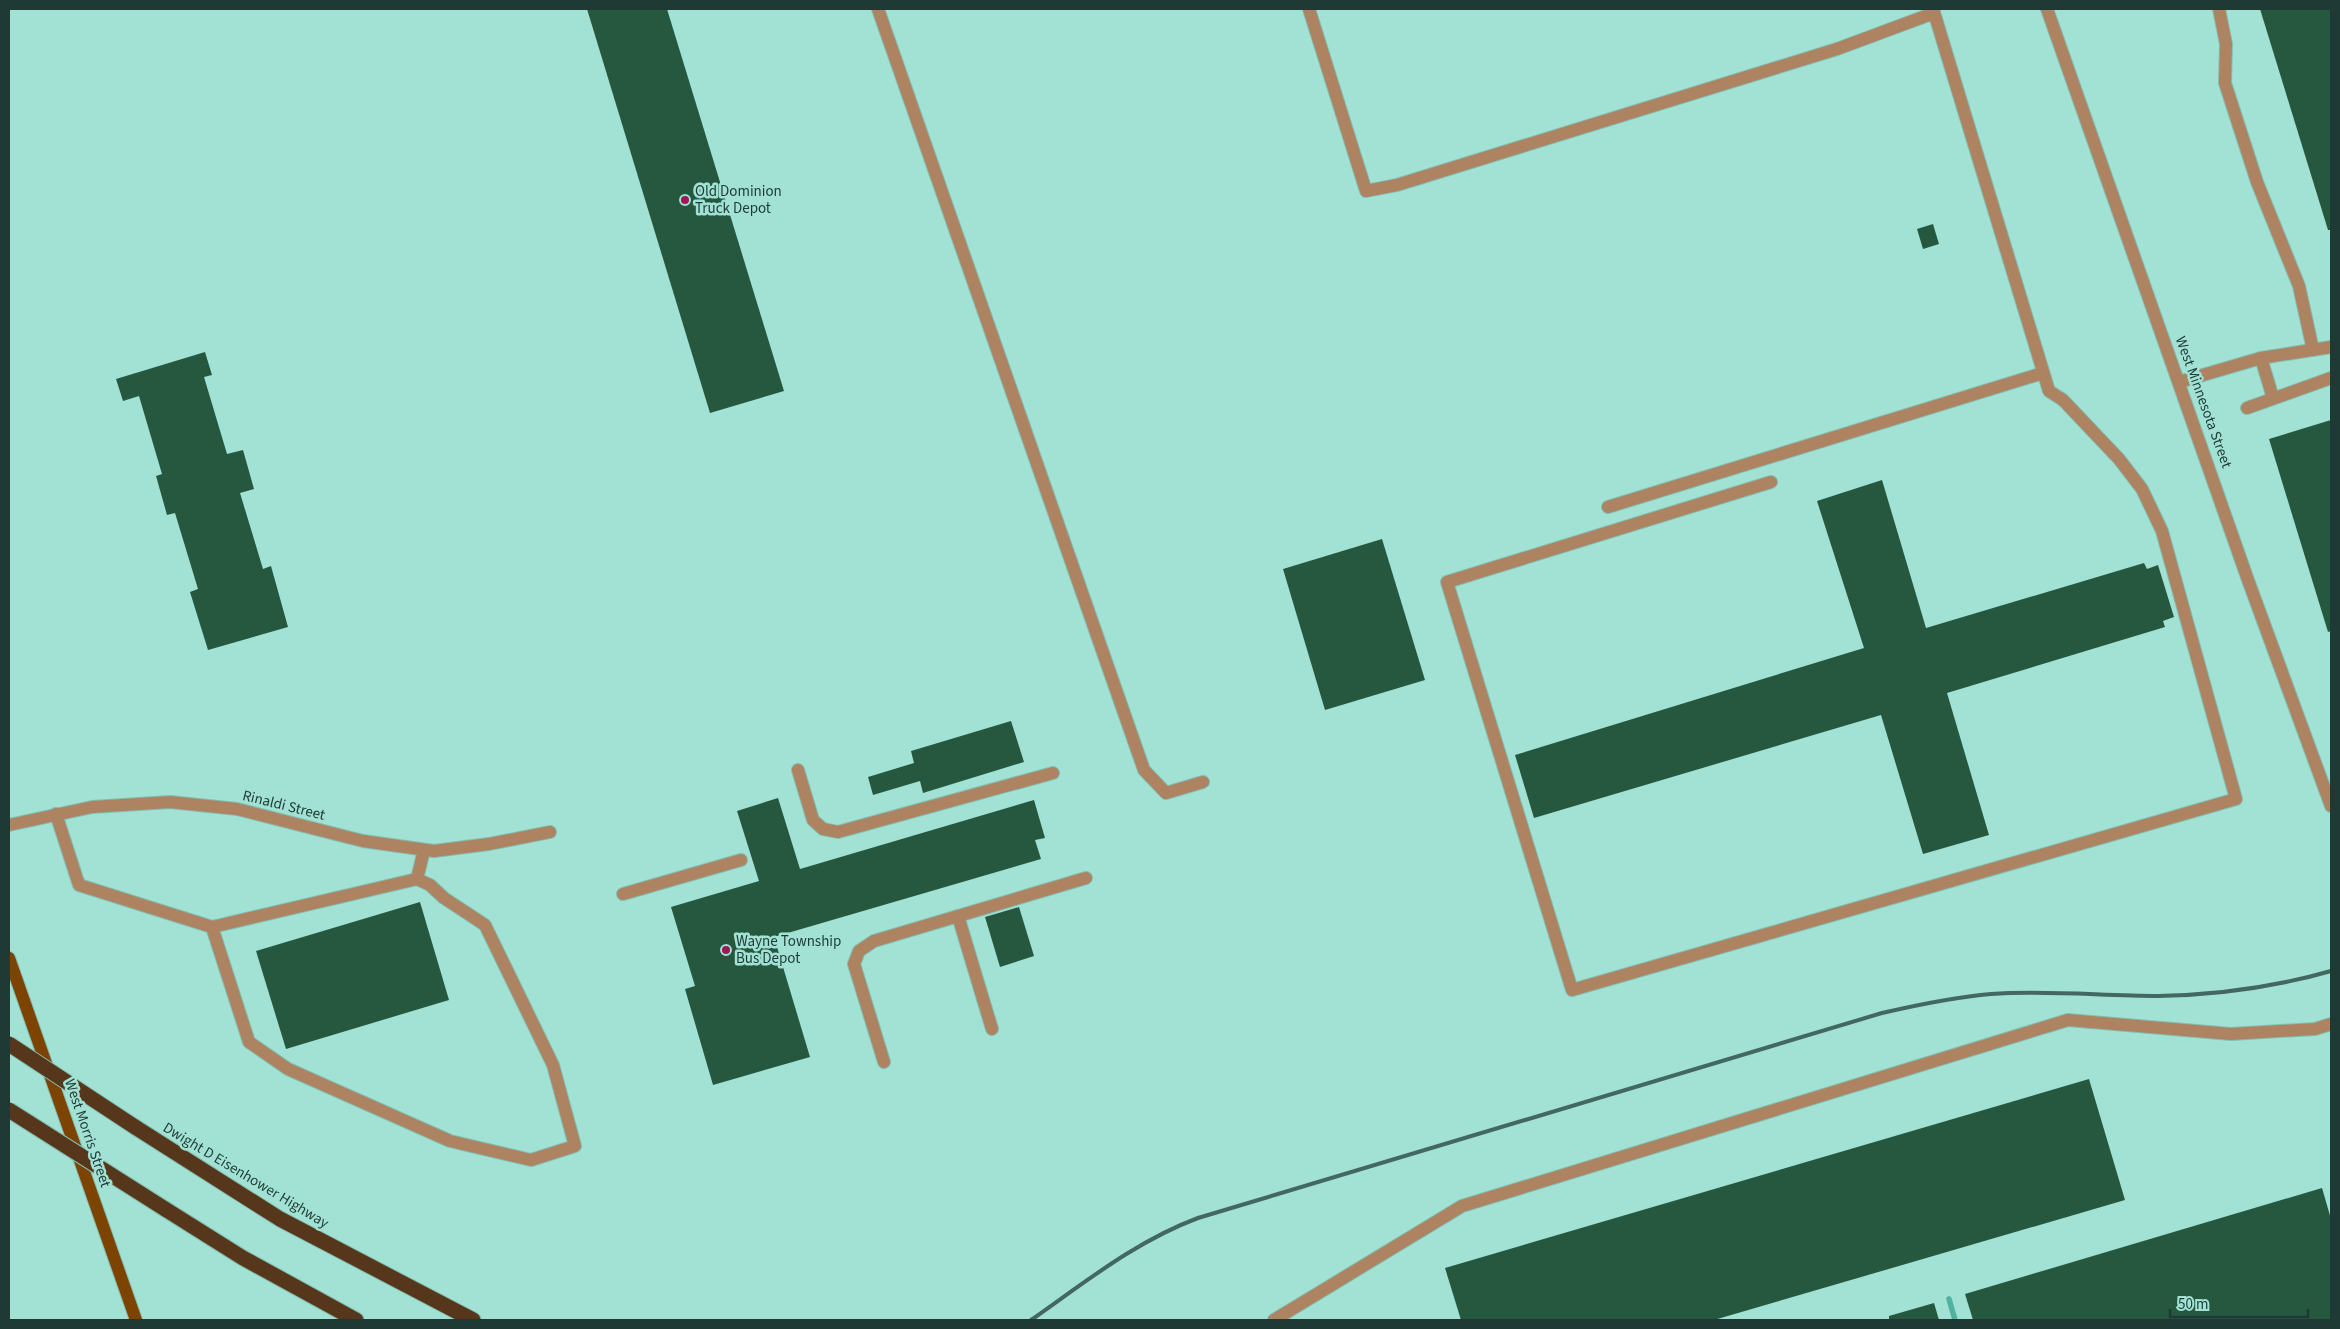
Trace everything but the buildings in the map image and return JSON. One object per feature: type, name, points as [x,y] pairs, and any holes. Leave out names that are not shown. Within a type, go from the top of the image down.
[{"type":"highway","name":"Dwight D Eisenhower Highway","points":[[9,1044],[135,1127],[280,1218],[473,1320]]},
{"type":"highway","points":[[9,1110],[244,1258],[356,1320]]},
{"type":"main road","name":"West Morris Street","points":[[9,958],[136,1320]]},
{"type":"street","points":[[878,9],[1144,770],[1166,793],[1202,782]]},
{"type":"street","points":[[1309,9],[1366,191],[1397,185],[1837,49],[1934,11],[2049,391],[2062,400],[2108,447],[2142,489],[2162,531],[2236,798],[1572,990],[1447,582],[1770,482]]},
{"type":"street","name":"West Minnesota Street","points":[[2047,9],[2180,382],[2248,580],[2327,785],[2331,806]]},
{"type":"street","points":[[2219,9],[2226,44],[2226,83],[2257,182],[2299,286],[2313,350]]},
{"type":"street","points":[[2180,382],[2260,358],[2331,347]]},
{"type":"street","points":[[2260,358],[2273,398]]},
{"type":"street","points":[[1608,507],[2043,373]]},
{"type":"street","points":[[2247,408],[2331,378]]},
{"type":"street","points":[[798,770],[813,820],[823,829],[838,832],[1053,773]]},
{"type":"street","name":"Rinaldi Street","points":[[9,825],[56,814],[126,804],[188,802],[237,810],[363,842],[434,851],[490,844],[550,832]]},
{"type":"street","points":[[56,814],[79,885],[212,927],[417,879],[430,885],[444,898],[486,925],[553,1065],[575,1146],[531,1160],[450,1141],[288,1069],[250,1042],[212,927]]},
{"type":"street","points":[[417,879],[424,850]]},
{"type":"street","points":[[623,894],[741,860]]},
{"type":"street","points":[[884,1062],[854,964],[859,951],[874,941],[1086,878]]},
{"type":"street","points":[[958,916],[992,1029]]},
{"type":"street","points":[[1274,1320],[1462,1206],[2068,1020],[2231,1034],[2315,1029],[2331,1024]]},
{"type":"waterway","points":[[1949,1299],[1955,1320]]},
{"type":"railway","points":[[1031,1320],[1111,1264],[1153,1238],[1198,1218],[1882,1013],[1949,999],[1991,994],[2033,993],[2158,996],[2202,994],[2267,986],[2331,971]]},
{"type":"place","name":"Old Dominion Truck Depot","points":[[685,200]]},
{"type":"place","name":"Wayne Township Bus Depot","points":[[726,950]]}]
